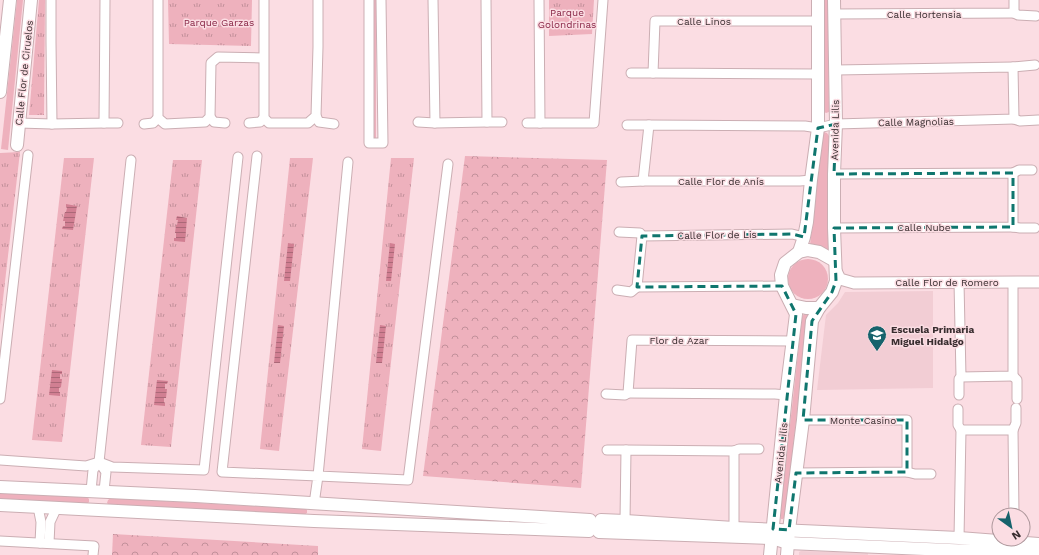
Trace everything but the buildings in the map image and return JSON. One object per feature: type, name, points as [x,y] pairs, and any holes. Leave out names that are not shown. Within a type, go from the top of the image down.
[{"type":"main road","points":[[0,92],[10,0]]},
{"type":"main road","name":"Calle Flor de Ciruelos","points":[[17,145],[31,0]]},
{"type":"main road","name":"Avenida Lilis","points":[[799,252],[807,222],[805,180],[818,128],[812,74],[818,21],[818,0]]},
{"type":"main road","name":"Avenida Lilis","points":[[834,0],[836,70],[834,174],[835,266]]},
{"type":"main road","points":[[808,250],[819,252],[835,266],[836,281],[832,292],[819,308],[806,308],[792,305],[782,286],[781,275],[785,263],[799,252],[808,250]]},
{"type":"main road","name":"Avenida Lilis","points":[[770,555],[780,395],[796,314],[792,305]]},
{"type":"main road","name":"Avenida Lilis","points":[[788,549],[789,530],[803,420],[812,321],[819,308]]},
{"type":"main road","points":[[0,487],[195,496],[595,526],[625,521],[734,528],[772,533],[788,549],[992,547]]},
{"type":"main road","points":[[97,509],[98,491]]},
{"type":"main road","points":[[314,521],[316,504]]},
{"type":"main road","points":[[0,505],[314,521],[595,526],[772,533],[789,530],[959,538],[981,548]]},
{"type":"main road","points":[[1020,547],[1039,554]]},
{"type":"street","points":[[51,0],[52,124]]},
{"type":"street","points":[[104,123],[105,0]]},
{"type":"street","points":[[144,124],[153,123],[158,118],[158,0]]},
{"type":"street","points":[[264,0],[264,118],[269,123],[308,123],[316,116]]},
{"type":"street","points":[[318,0],[316,116],[319,122],[334,124]]},
{"type":"street","points":[[370,0],[370,143],[383,143],[380,0]]},
{"type":"street","points":[[433,0],[435,123]]},
{"type":"street","points":[[486,0],[487,122]]},
{"type":"street","points":[[539,0],[540,123]]},
{"type":"street","points":[[527,123],[598,123],[603,0]]},
{"type":"street","points":[[1014,0],[1014,13]]},
{"type":"street","name":"Calle Hortensia","points":[[834,14],[1014,13],[1018,15],[1036,16]]},
{"type":"street","name":"Calle Linos","points":[[653,73],[655,21],[818,21]]},
{"type":"street","points":[[225,123],[214,122],[210,117],[211,63],[218,57],[263,58]]},
{"type":"street","points":[[836,70],[1013,67],[1035,65]]},
{"type":"street","points":[[1013,67],[1014,119]]},
{"type":"street","points":[[631,73],[812,74]]},
{"type":"street","points":[[158,118],[165,124],[205,122],[210,117]]},
{"type":"street","points":[[249,123],[260,122],[264,118]]},
{"type":"street","name":"Calle Magnolias","points":[[818,128],[836,124],[1014,119],[1020,121],[1038,120]]},
{"type":"street","points":[[418,122],[502,122]]},
{"type":"street","points":[[19,123],[118,123]]},
{"type":"street","points":[[627,124],[805,126],[818,128]]},
{"type":"street","points":[[643,181],[649,125]]},
{"type":"street","points":[[0,399],[28,156]]},
{"type":"street","points":[[257,156],[222,472],[408,480],[448,164]]},
{"type":"street","points":[[0,460],[86,466],[99,462],[112,467],[204,470],[238,157]]},
{"type":"street","points":[[98,491],[93,470],[99,462],[132,160]]},
{"type":"street","points":[[316,504],[315,497],[348,162]]},
{"type":"street","points":[[834,174],[1012,173],[1019,170],[1032,170]]},
{"type":"street","points":[[1012,173],[1013,227]]},
{"type":"street","name":"Calle Flor de Anís","points":[[621,182],[805,180]]},
{"type":"street","name":"Calle Nube","points":[[834,228],[1035,228]]},
{"type":"street","name":"Calle Flor de Lis","points":[[619,232],[640,233],[642,236],[792,234],[804,237]]},
{"type":"street","points":[[637,287],[642,236]]},
{"type":"street","name":"Calle Flor de Romero","points":[[835,266],[840,279],[854,283],[1039,282]]},
{"type":"street","points":[[959,282],[960,395]]},
{"type":"street","points":[[1013,282],[1013,376],[1017,380],[1016,423],[1013,430],[1014,507]]},
{"type":"street","name":"Calle Flor de Romero","points":[[832,292],[841,287],[854,283]]},
{"type":"street","points":[[617,290],[631,292],[637,287],[782,286]]},
{"type":"street","name":"Flor de Azar","points":[[628,393],[632,340],[792,340]]},
{"type":"street","points":[[961,377],[1013,376]]},
{"type":"street","points":[[606,394],[780,395]]},
{"type":"street","points":[[958,409],[958,425],[961,430],[959,538]]},
{"type":"street","name":"Monte Casino","points":[[803,420],[907,420],[907,472]]},
{"type":"street","points":[[961,430],[1013,430]]},
{"type":"street","points":[[607,450],[734,451],[739,449],[759,449]]},
{"type":"street","points":[[625,521],[626,450]]},
{"type":"street","points":[[734,451],[734,528]]},
{"type":"street","points":[[98,491],[106,472],[99,462]]},
{"type":"street","points":[[796,473],[907,472],[915,474],[931,474]]},
{"type":"street","points":[[38,507],[45,543]]},
{"type":"street","points":[[45,543],[50,522],[57,507]]},
{"type":"street","points":[[0,541],[94,546],[93,555]]},
{"type":"highlighted area","points":[[836,124],[834,174],[1013,173],[1013,227],[834,228],[836,281],[832,292],[812,321],[803,420],[907,420],[907,472],[796,473],[789,530],[773,529],[796,314],[782,286],[637,287],[642,236],[792,234],[804,237],[818,128]]},
{"type":"shaded area","points":[[66,204],[77,206],[73,230],[62,229],[63,226],[65,226],[65,221],[63,221],[67,208]]},
{"type":"shaded area","points":[[177,216],[187,218],[185,242],[174,241],[174,238],[176,238],[175,233],[178,220],[176,220]]},
{"type":"shaded area","points":[[288,243],[294,244],[290,281],[284,281]]},
{"type":"shaded area","points":[[390,243],[395,244],[391,281],[386,281]]},
{"type":"shaded area","name":"Escuela Primaria Miguel Hidalgo","points":[[933,291],[933,388],[817,390],[826,315],[838,303],[845,292]]},
{"type":"shaded area","points":[[278,325],[284,326],[280,363],[274,363]]},
{"type":"shaded area","points":[[380,325],[386,326],[382,363],[376,363]]},
{"type":"shaded area","points":[[52,370],[62,371],[62,374],[60,374],[60,379],[62,379],[61,387],[59,388],[60,396],[49,395]]},
{"type":"shaded area","points":[[157,380],[168,381],[167,384],[165,384],[165,389],[167,389],[166,398],[164,398],[165,406],[154,405]]},
{"type":"shaded area","points":[[799,552],[868,553],[868,555],[799,555]]},
{"type":"green space","points":[[17,0],[23,0],[8,150],[1,149]]},
{"type":"green space","points":[[39,0],[45,0],[44,115],[29,115]]},
{"type":"green space","name":"Parque Garzas","points":[[168,0],[252,0],[251,46],[169,44]]},
{"type":"green space","points":[[374,0],[376,0],[376,141],[374,141]]},
{"type":"green space","name":"Parque Golondrinas","points":[[549,0],[594,0],[592,34],[549,36]]},
{"type":"green space","points":[[823,0],[828,0],[829,112],[826,113],[823,111]]},
{"type":"green space","points":[[824,132],[829,136],[829,247],[827,252],[819,246],[810,245],[822,134]]},
{"type":"green space","points":[[20,152],[0,325],[0,153]]},
{"type":"green space","points":[[465,156],[607,160],[581,488],[423,476]]},
{"type":"green space","points":[[64,158],[94,158],[62,442],[32,440]]},
{"type":"green space","points":[[290,158],[313,158],[279,451],[260,449]]},
{"type":"green space","points":[[391,158],[414,158],[381,451],[362,449]]},
{"type":"green space","points":[[173,160],[202,160],[171,447],[141,445]]},
{"type":"green space","points":[[808,259],[816,261],[822,265],[826,271],[828,279],[826,287],[822,293],[816,297],[808,299],[800,297],[794,293],[790,287],[788,279],[790,271],[794,265],[800,261]]},
{"type":"green space","points":[[804,314],[807,314],[808,319],[785,516],[781,519],[780,515],[802,317]]},
{"type":"green space","points":[[0,492],[87,497],[89,502],[87,504],[0,499]]},
{"type":"green space","points":[[111,498],[306,509],[307,513],[304,515],[109,505],[107,503]]},
{"type":"green space","points":[[113,534],[318,546],[318,555],[112,555]]},
{"type":"place","name":"Escuela Primaria Miguel Hidalgo","points":[[877,352]]}]
